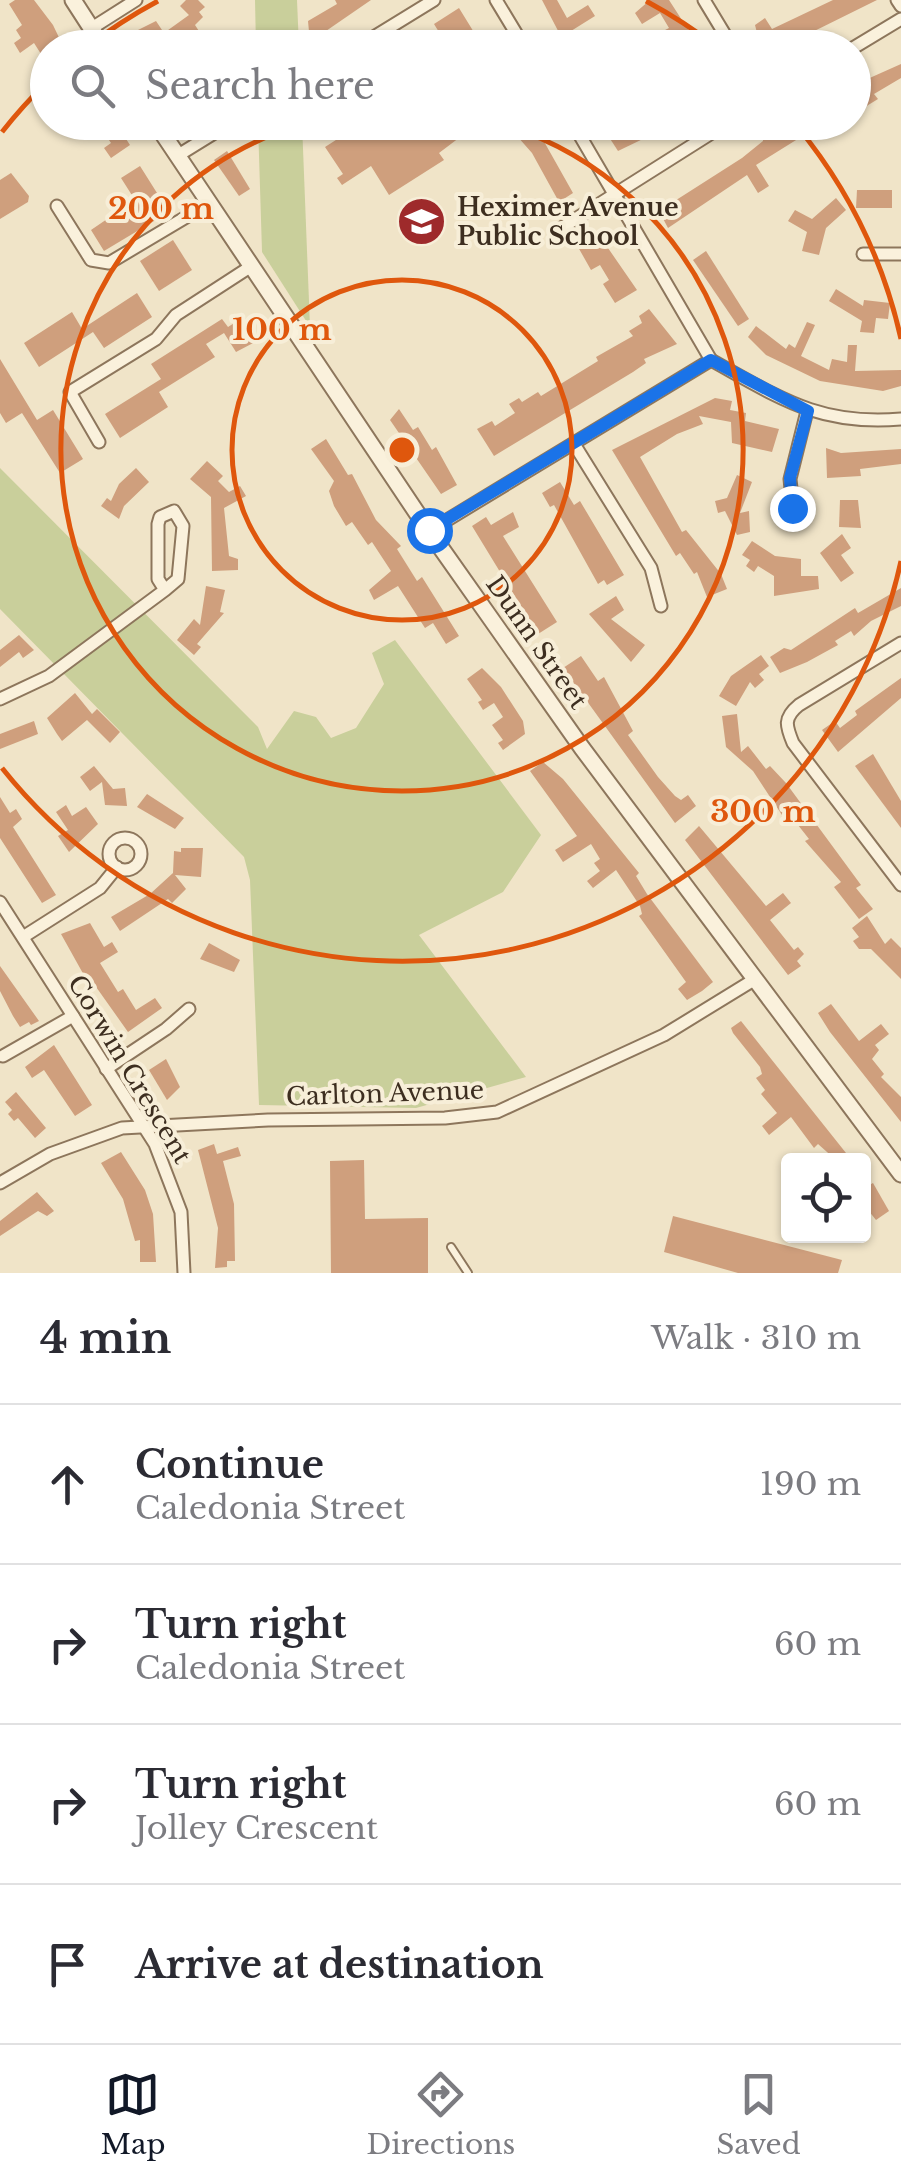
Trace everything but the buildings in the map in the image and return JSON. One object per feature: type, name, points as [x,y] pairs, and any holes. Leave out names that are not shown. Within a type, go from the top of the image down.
[{"type":"street","points":[[73,0],[92,28],[136,0]]},
{"type":"street","points":[[385,30],[434,0]]},
{"type":"street","points":[[496,0],[514,30]]},
{"type":"street","points":[[704,0],[722,30]]},
{"type":"street","points":[[871,37],[901,19]]},
{"type":"street","name":"Dunn Street","points":[[167,140],[429,530],[752,981],[898,1164]]},
{"type":"street","points":[[177,156],[203,140]]},
{"type":"street","points":[[583,140],[711,360],[808,411],[852,422],[901,419]]},
{"type":"street","points":[[556,232],[701,140]]},
{"type":"street","points":[[58,206],[91,260],[109,263],[208,204]]},
{"type":"street","points":[[863,254],[901,254]]},
{"type":"street","points":[[99,442],[70,392],[156,338],[176,315],[250,268]]},
{"type":"street","points":[[429,530],[711,360]]},
{"type":"street","points":[[792,508],[790,478],[808,411]]},
{"type":"street","points":[[574,444],[652,568],[660,606]]},
{"type":"street","points":[[0,699],[50,676],[165,590],[178,580],[182,526],[174,511],[168,510],[158,524],[158,579],[165,590]]},
{"type":"street","points":[[901,644],[799,705],[789,713],[786,726],[794,744],[901,884]]},
{"type":"street","points":[[23,937],[100,888],[117,867]]},
{"type":"street","name":"Corwin Crescent","points":[[0,902],[144,1127],[176,1191],[184,1273]]},
{"type":"street","name":"Carlton Avenue","points":[[0,1183],[50,1154],[122,1128],[446,1118],[497,1112],[664,1035],[752,981]]},
{"type":"street","points":[[106,1068],[166,1029],[188,1009]]},
{"type":"street","points":[[1,1059],[73,1016]]},
{"type":"lane","points":[[451,1247],[468,1273]]},
{"type":"green space","points":[[255,0],[297,0],[298,30],[256,30]]},
{"type":"green space","points":[[259,140],[303,140],[310,327],[262,252]]},
{"type":"green space","points":[[0,468],[258,727],[267,749],[294,711],[316,717],[331,738],[356,728],[384,684],[372,653],[395,640],[541,835],[503,892],[419,935],[526,1077],[416,1108],[259,1105],[250,880],[244,857],[0,609]]},
{"type":"place","name":"Heximer Avenue Public School","points":[[422,221]]},
{"type":"route","points":[[429,530],[711,360],[808,411],[790,478],[792,508]]}]
